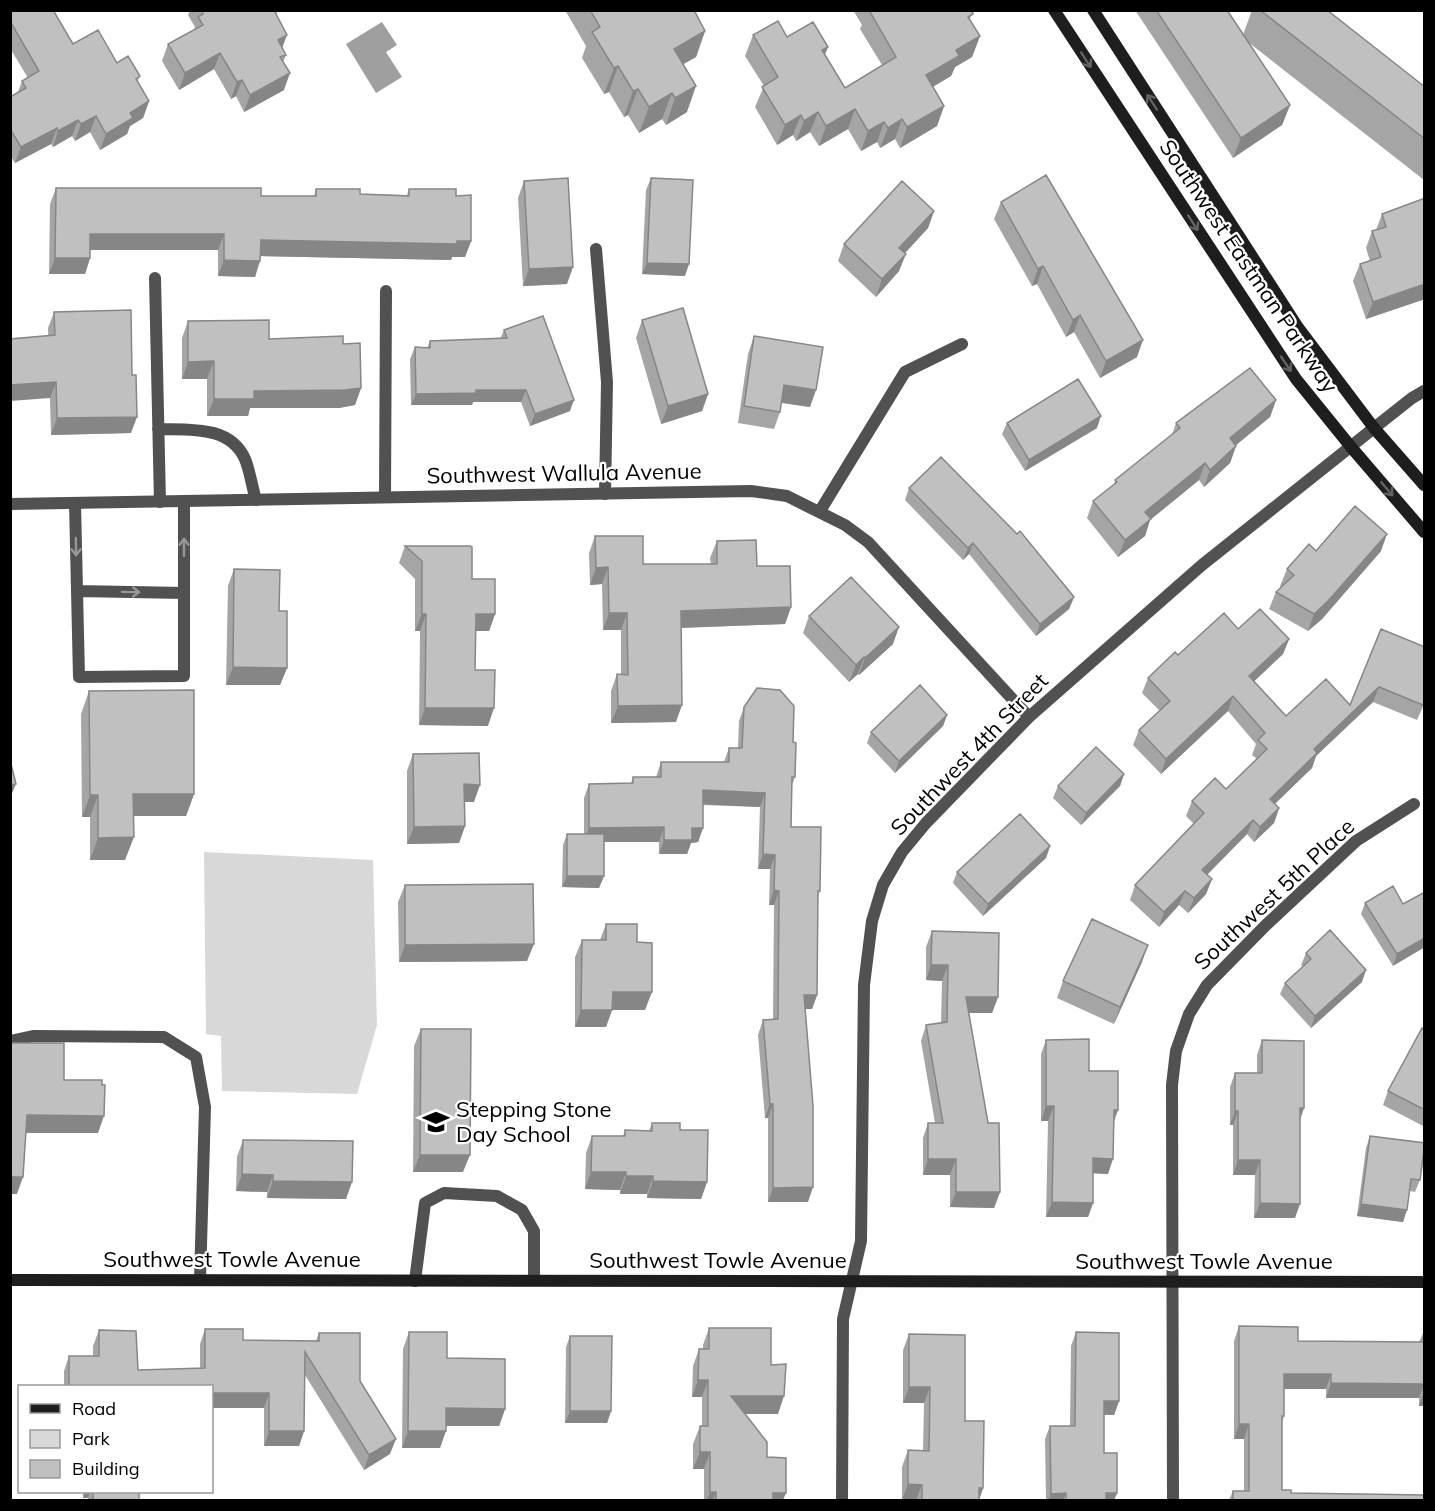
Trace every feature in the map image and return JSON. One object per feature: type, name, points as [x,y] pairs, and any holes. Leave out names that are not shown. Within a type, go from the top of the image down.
[{"type":"street","name":"Southwest Eastman Parkway","points":[[1054,10],[1296,379],[1425,532]]},
{"type":"street","name":"Southwest Eastman Parkway","points":[[1093,10],[1298,326],[1374,428],[1425,485]]},
{"type":"street","points":[[596,249],[607,382],[605,494]]},
{"type":"street","points":[[156,278],[160,501]]},
{"type":"street","points":[[385,497],[386,291]]},
{"type":"street","points":[[820,511],[905,372],[962,344]]},
{"type":"street","name":"Southwest 4th Street","points":[[842,1500],[843,1319],[861,1242],[864,985],[872,921],[883,885],[908,845],[926,823],[1029,717],[1202,565],[1412,398],[1425,391]]},
{"type":"street","points":[[158,429],[208,430],[233,442],[245,459],[256,500]]},
{"type":"street","name":"Southwest Wallula Avenue","points":[[10,504],[751,491],[787,496],[845,525],[868,542],[1029,717]]},
{"type":"street","points":[[75,503],[79,677],[184,676],[184,501]]},
{"type":"street","points":[[77,591],[184,593]]},
{"type":"street","name":"Southwest 5th Place","points":[[1173,1500],[1172,1085],[1176,1051],[1189,1014],[1207,985],[1266,925],[1356,841],[1414,804]]},
{"type":"street","points":[[10,1041],[33,1036],[164,1037],[196,1058],[205,1107],[200,1280]]},
{"type":"street","points":[[415,1281],[425,1203],[444,1193],[497,1196],[522,1210],[534,1231],[534,1280]]},
{"type":"street","name":"Southwest Towle Avenue","points":[[10,1280],[1425,1282]]},
{"type":"green space","points":[[204,852],[373,860],[377,1025],[357,1094],[222,1091],[221,1036],[206,1034]]},
{"type":"shaded area","points":[[382,22],[397,45],[386,52],[402,77],[376,93],[346,44]]},
{"type":"building","points":[[10,10],[53,10],[73,44],[98,30],[117,63],[128,56],[140,76],[136,79],[149,101],[130,113],[133,118],[106,134],[96,116],[81,124],[78,120],[58,131],[57,128],[21,147],[10,129],[10,97],[26,88],[22,81],[39,71],[10,21]]},
{"type":"building","points":[[201,10],[278,10],[275,12],[287,35],[278,40],[286,55],[280,57],[290,73],[250,95],[242,80],[237,82],[220,53],[185,73],[168,44],[203,25],[198,17],[203,14]]},
{"type":"building","points":[[590,10],[694,10],[705,31],[674,49],[696,86],[675,98],[672,93],[649,107],[638,89],[633,91],[618,66],[614,68],[592,32],[600,27]]},
{"type":"building","points":[[869,10],[971,10],[973,14],[968,17],[980,36],[956,50],[959,56],[926,75],[944,106],[907,127],[902,119],[888,128],[884,122],[868,131],[855,109],[826,126],[818,112],[804,121],[801,115],[785,125],[762,87],[778,77],[753,35],[778,21],[787,37],[813,22],[828,47],[822,50],[845,88],[896,57]]},
{"type":"building","points":[[1156,10],[1227,10],[1290,105],[1241,138]]},
{"type":"building","points":[[1260,10],[1327,10],[1425,87],[1425,139]]},
{"type":"building","points":[[1046,175],[1143,340],[1106,361],[1080,315],[1073,320],[1043,266],[1038,269],[1001,202]]},
{"type":"building","points":[[568,178],[573,267],[529,269],[524,181]]},
{"type":"building","points":[[651,178],[693,180],[689,264],[647,263]]},
{"type":"building","points":[[902,181],[934,211],[899,248],[906,254],[882,279],[844,244]]},
{"type":"building","points":[[56,188],[261,188],[261,196],[316,196],[316,189],[360,189],[360,194],[409,196],[409,189],[456,189],[456,196],[471,195],[471,241],[457,241],[457,244],[261,240],[260,261],[224,260],[224,234],[90,234],[90,258],[55,258]]},
{"type":"building","points":[[1425,198],[1425,284],[1373,302],[1360,264],[1381,257],[1372,231],[1386,227],[1382,214]]},
{"type":"building","points":[[683,308],[708,394],[668,406],[642,320]]},
{"type":"building","points":[[131,310],[132,375],[136,375],[137,417],[57,418],[56,382],[10,385],[10,339],[55,335],[54,312]]},
{"type":"building","points":[[543,316],[574,400],[535,414],[526,390],[476,390],[476,393],[416,394],[415,347],[430,348],[430,341],[507,338],[504,330]]},
{"type":"building","points":[[269,320],[269,339],[343,336],[343,344],[360,343],[361,388],[254,391],[254,399],[214,399],[214,361],[188,362],[188,321]]},
{"type":"building","points":[[754,336],[823,347],[816,390],[784,385],[780,412],[744,406]]},
{"type":"building","points":[[1250,368],[1276,400],[1230,438],[1236,446],[1210,470],[1205,463],[1145,512],[1151,519],[1125,540],[1093,501],[1117,482],[1115,480],[1180,428],[1176,423]]},
{"type":"building","points":[[1078,379],[1101,416],[1029,460],[1007,423]]},
{"type":"building","points":[[941,457],[1017,534],[1020,531],[1074,597],[1040,624],[973,543],[968,548],[909,488]]},
{"type":"building","points":[[1355,506],[1387,534],[1328,601],[1314,614],[1276,592],[1294,575],[1287,569],[1309,544],[1316,551]]},
{"type":"building","points":[[595,536],[643,536],[643,564],[717,564],[717,541],[756,540],[757,566],[790,566],[791,607],[681,611],[682,705],[618,706],[617,674],[628,675],[627,613],[609,613],[608,567],[596,568]]},
{"type":"building","points":[[405,546],[470,546],[472,547],[472,579],[495,579],[495,614],[476,614],[475,670],[495,670],[494,708],[425,708],[426,614],[422,614],[422,561]]},
{"type":"building","points":[[234,569],[280,570],[279,611],[287,611],[287,668],[233,667]]},
{"type":"building","points":[[851,577],[899,627],[856,665],[809,616]]},
{"type":"building","points":[[1260,609],[1289,639],[1249,676],[1286,716],[1326,679],[1350,705],[1381,629],[1425,647],[1425,701],[1423,705],[1379,687],[1314,749],[1317,753],[1270,799],[1279,808],[1260,827],[1253,820],[1202,870],[1212,879],[1194,898],[1185,891],[1164,912],[1135,885],[1204,813],[1192,801],[1215,778],[1226,789],[1267,749],[1258,740],[1265,733],[1233,696],[1166,759],[1139,730],[1170,701],[1148,678],[1175,652],[1178,655],[1224,613],[1238,629]]},
{"type":"building","points":[[920,685],[947,715],[899,761],[871,732]]},
{"type":"building","points":[[757,688],[780,690],[794,706],[793,742],[796,743],[795,777],[792,777],[791,827],[821,827],[817,995],[804,995],[813,1106],[813,1187],[773,1188],[773,1104],[770,1104],[763,1020],[778,1019],[779,891],[774,890],[775,855],[763,854],[765,793],[703,790],[703,828],[692,828],[692,840],[664,840],[664,827],[589,828],[589,784],[633,783],[633,777],[661,777],[661,762],[729,762],[729,748],[742,748],[744,707]]},
{"type":"building","points":[[194,690],[194,794],[133,794],[134,837],[98,838],[98,795],[90,795],[89,691]]},
{"type":"building","points":[[1096,747],[1124,774],[1086,813],[1058,786]]},
{"type":"building","points":[[479,753],[480,785],[464,784],[465,826],[414,827],[413,754]]},
{"type":"building","points":[[10,760],[16,784],[10,785]]},
{"type":"building","points":[[1020,814],[1050,846],[988,904],[957,872]]},
{"type":"building","points":[[567,834],[604,834],[604,876],[567,876]]},
{"type":"building","points":[[533,884],[534,944],[405,945],[405,885]]},
{"type":"building","points":[[1393,886],[1403,904],[1425,892],[1425,938],[1397,954],[1365,903]]},
{"type":"building","points":[[1092,919],[1148,945],[1120,1007],[1063,981]]},
{"type":"building","points":[[606,924],[637,924],[637,942],[652,943],[652,992],[613,992],[612,1010],[581,1010],[582,940],[606,940]]},
{"type":"building","points":[[1330,930],[1366,970],[1315,1016],[1285,983],[1311,959],[1306,953]]},
{"type":"building","points":[[932,931],[999,933],[998,997],[966,997],[988,1123],[999,1123],[1000,1192],[956,1192],[956,1159],[928,1159],[928,1123],[943,1123],[926,1025],[947,1022],[948,965],[931,965]]},
{"type":"building","points":[[1422,1028],[1425,1031],[1425,1110],[1388,1091]]},
{"type":"building","points":[[421,1029],[471,1029],[470,1155],[420,1155]]},
{"type":"building","points":[[1089,1039],[1089,1071],[1118,1071],[1118,1110],[1114,1110],[1113,1159],[1093,1158],[1093,1203],[1052,1202],[1054,1106],[1046,1106],[1046,1040]]},
{"type":"building","points":[[1262,1040],[1304,1041],[1304,1108],[1300,1108],[1300,1204],[1260,1203],[1260,1160],[1238,1160],[1235,1073],[1262,1073]]},
{"type":"building","points":[[10,1043],[64,1043],[64,1080],[102,1080],[102,1085],[105,1085],[104,1116],[27,1115],[23,1177],[10,1177]]},
{"type":"building","points":[[652,1123],[680,1123],[680,1130],[708,1130],[707,1182],[653,1181],[653,1176],[626,1176],[626,1172],[591,1172],[592,1136],[625,1136],[625,1130],[652,1131]]},
{"type":"building","points":[[1370,1136],[1425,1143],[1420,1180],[1411,1179],[1407,1210],[1361,1204]]},
{"type":"building","points":[[243,1140],[353,1141],[352,1182],[273,1181],[273,1175],[242,1174]]},
{"type":"building","points":[[1239,1326],[1298,1327],[1298,1341],[1424,1342],[1425,1329],[1425,1391],[1424,1384],[1331,1383],[1331,1374],[1284,1374],[1282,1490],[1291,1490],[1291,1493],[1425,1495],[1425,1500],[1233,1500],[1233,1491],[1249,1491],[1249,1424],[1239,1424]]},
{"type":"building","points":[[709,1328],[771,1328],[771,1365],[786,1364],[784,1396],[731,1396],[767,1442],[767,1457],[786,1458],[786,1493],[773,1493],[773,1500],[716,1500],[716,1492],[710,1492],[710,1452],[700,1452],[700,1426],[708,1426],[708,1380],[698,1380],[699,1349],[709,1349]]},
{"type":"building","points":[[205,1329],[243,1329],[243,1340],[319,1341],[319,1333],[360,1333],[360,1381],[396,1439],[369,1455],[305,1352],[304,1431],[269,1431],[269,1393],[213,1393],[213,1385],[69,1385],[69,1356],[99,1356],[99,1330],[136,1331],[138,1370],[205,1368]]},
{"type":"building","points":[[409,1332],[447,1332],[447,1358],[505,1359],[505,1409],[446,1408],[446,1431],[408,1431]]},
{"type":"building","points":[[1076,1332],[1119,1333],[1119,1401],[1104,1401],[1104,1453],[1117,1453],[1117,1493],[1106,1493],[1106,1500],[1066,1500],[1066,1493],[1051,1494],[1050,1426],[1075,1426]]},
{"type":"building","points":[[909,1334],[965,1335],[965,1421],[984,1421],[983,1488],[979,1488],[979,1500],[922,1500],[922,1485],[908,1484],[908,1450],[929,1451],[930,1387],[909,1387]]},
{"type":"building","points":[[570,1336],[612,1336],[611,1411],[570,1411]]},
{"type":"building","points":[[93,1493],[139,1493],[139,1500],[93,1500]]},
{"type":"place","name":"Stepping Stone Day School","points":[[436,1122]]}]
